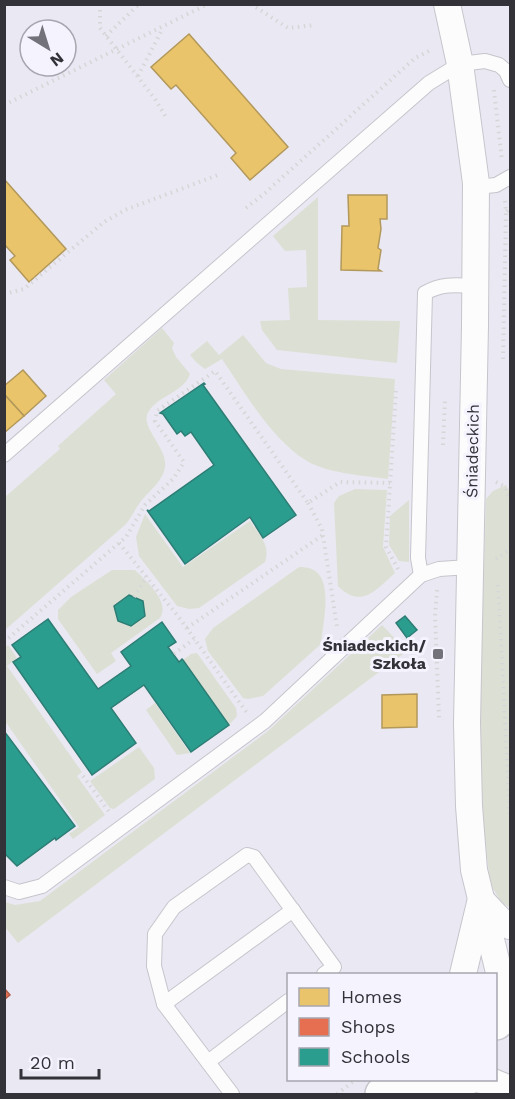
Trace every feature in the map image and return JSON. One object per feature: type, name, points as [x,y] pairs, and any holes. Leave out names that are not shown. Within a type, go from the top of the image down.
[{"type":"street","name":"Śniadeckich","points":[[447,4],[460,64],[472,142],[476,187],[467,723],[469,806],[474,870],[505,1003]]},
{"type":"street","name":"Śniadeckich","points":[[463,973],[481,900]]},
{"type":"street","points":[[481,900],[500,920],[510,926]]},
{"type":"street","points":[[382,1095],[398,1081]]},
{"type":"street","points":[[423,1095],[437,1081]]},
{"type":"street","points":[[436,1095],[464,1081]]},
{"type":"street","points":[[490,1081],[510,1089]]},
{"type":"lane","points":[[4,455],[392,114],[435,79],[460,64],[485,61],[499,65],[506,71],[510,80]]},
{"type":"lane","points":[[476,187],[496,185],[507,178]]},
{"type":"lane","points":[[421,575],[419,546],[425,293],[443,286],[476,286]]},
{"type":"lane","points":[[4,887],[19,892],[42,886],[265,721],[421,575],[439,569],[470,567]]},
{"type":"lane","points":[[232,1095],[164,1004],[154,966],[155,934],[174,907],[247,855],[254,857],[334,967],[326,973]]},
{"type":"lane","points":[[164,1004],[293,910]]},
{"type":"lane","points":[[208,1062],[287,1002]]},
{"type":"path","points":[[100,4],[100,28],[138,76],[166,117]]},
{"type":"path","points":[[106,36],[139,4]]},
{"type":"path","points":[[4,105],[208,4]]},
{"type":"path","points":[[251,4],[288,28],[315,25]]},
{"type":"path","points":[[407,4],[412,4]]},
{"type":"path","points":[[138,76],[163,27]]},
{"type":"path","points":[[426,39],[435,79]]},
{"type":"path","points":[[246,208],[415,58],[429,51]]},
{"type":"path","points":[[490,62],[507,178],[502,369]]},
{"type":"path","points":[[4,294],[24,289],[104,222],[125,210],[218,176]]},
{"type":"path","points":[[506,212],[510,208]]},
{"type":"path","points":[[4,642],[126,537],[145,505],[174,478],[184,462],[155,421],[157,411],[215,371],[308,503],[322,529],[338,633]]},
{"type":"path","points":[[396,391],[386,547],[409,586]]},
{"type":"path","points":[[443,453],[446,395]]},
{"type":"path","points":[[495,491],[496,471]]},
{"type":"path","points":[[308,503],[340,482],[390,483]]},
{"type":"path","points":[[496,482],[504,486],[510,499]]},
{"type":"path","points":[[187,629],[323,535]]},
{"type":"path","points":[[119,543],[187,629],[248,714]]},
{"type":"path","points":[[496,548],[496,559],[510,549]]},
{"type":"path","points":[[439,569],[435,616],[439,721]]},
{"type":"path","points":[[134,597],[147,576]]},
{"type":"path","points":[[498,583],[510,818]]},
{"type":"path","points":[[174,654],[194,639]]},
{"type":"path","points":[[4,726],[8,731]]},
{"type":"path","points":[[83,776],[112,816]]},
{"type":"path","points":[[337,1095],[354,1081]]},
{"type":"shaded area","points":[[318,197],[318,320],[400,321],[397,363],[277,350],[262,330],[260,321],[290,320],[288,288],[307,287],[306,250],[285,251],[273,236]]},
{"type":"shaded area","points":[[162,328],[174,343],[172,348],[176,357],[190,374],[182,386],[153,406],[147,417],[150,430],[165,459],[164,472],[126,524],[5,630],[5,497],[60,449],[58,446],[116,394],[104,380]]},
{"type":"shaded area","points":[[243,335],[266,363],[281,369],[395,379],[388,479],[335,471],[307,461],[282,441],[271,428],[222,359],[205,369],[190,355],[207,341],[219,355]]},
{"type":"shaded area","points":[[506,485],[510,492],[510,908],[500,901],[490,883],[484,829],[479,729],[486,499],[493,491]]},
{"type":"shaded area","points":[[355,489],[387,490],[383,547],[395,573],[375,590],[361,597],[346,593],[338,586],[334,503],[339,496]]},
{"type":"shaded area","points":[[409,500],[409,562],[399,561],[389,545],[390,516]]},
{"type":"shaded area","points":[[145,514],[183,567],[250,521],[265,545],[265,562],[199,608],[189,609],[177,606],[139,556],[136,537]]},
{"type":"shaded area","points":[[299,567],[311,569],[319,575],[324,584],[325,608],[321,644],[263,696],[243,698],[208,651],[205,639],[213,628]]},
{"type":"shaded area","points":[[112,570],[135,570],[156,592],[163,612],[160,618],[111,653],[116,661],[97,674],[58,619],[58,610],[71,597]]},
{"type":"shaded area","points":[[382,625],[407,651],[18,943],[5,927],[5,902],[15,905],[40,901],[268,731]]},
{"type":"shaded area","points":[[8,645],[17,658],[7,666],[82,772],[77,776],[105,815],[73,839],[69,834],[79,827],[5,721],[4,648]]},
{"type":"shaded area","points":[[197,653],[236,708],[237,716],[229,725],[183,660]]},
{"type":"shaded area","points":[[155,703],[190,753],[177,755],[146,710]]},
{"type":"shaded area","points":[[139,747],[154,768],[155,779],[114,809],[110,808],[90,781]]},
{"type":"building: Homes","points":[[189,34],[288,147],[250,180],[231,158],[236,153],[176,85],[171,89],[151,67]]},
{"type":"building: Homes","points":[[4,179],[66,249],[29,282],[10,260],[15,256],[4,244]]},
{"type":"building: Homes","points":[[348,195],[387,195],[387,219],[380,219],[378,248],[381,250],[378,269],[381,271],[341,270],[342,226],[349,226]]},
{"type":"building: Homes","points":[[23,370],[46,396],[24,416],[4,394],[4,386]]},
{"type":"building: Homes","points":[[4,394],[24,416],[4,433]]},
{"type":"building: Homes","points":[[417,694],[417,727],[382,728],[382,695]]},
{"type":"building: Shops","points":[[4,988],[10,995],[4,1000]]},
{"type":"building: Schools","points":[[204,383],[203,385],[296,515],[263,538],[250,517],[185,564],[147,510],[149,511],[214,465],[191,432],[185,436],[181,431],[177,434],[160,413]]},
{"type":"building: Schools","points":[[129,595],[143,601],[145,616],[131,626],[118,621],[114,606]]},
{"type":"building: Schools","points":[[405,616],[417,630],[407,638],[396,623]]},
{"type":"building: Schools","points":[[48,619],[98,689],[131,666],[121,652],[162,622],[176,642],[168,647],[179,662],[183,660],[229,725],[191,752],[144,685],[111,708],[136,743],[92,775],[13,662],[21,657],[12,645]]},
{"type":"building: Schools","points":[[4,731],[75,826],[17,866],[4,853]]},
{"type":"place","name":"Śniadeckich/ Szkoła","points":[[438,654]]}]
